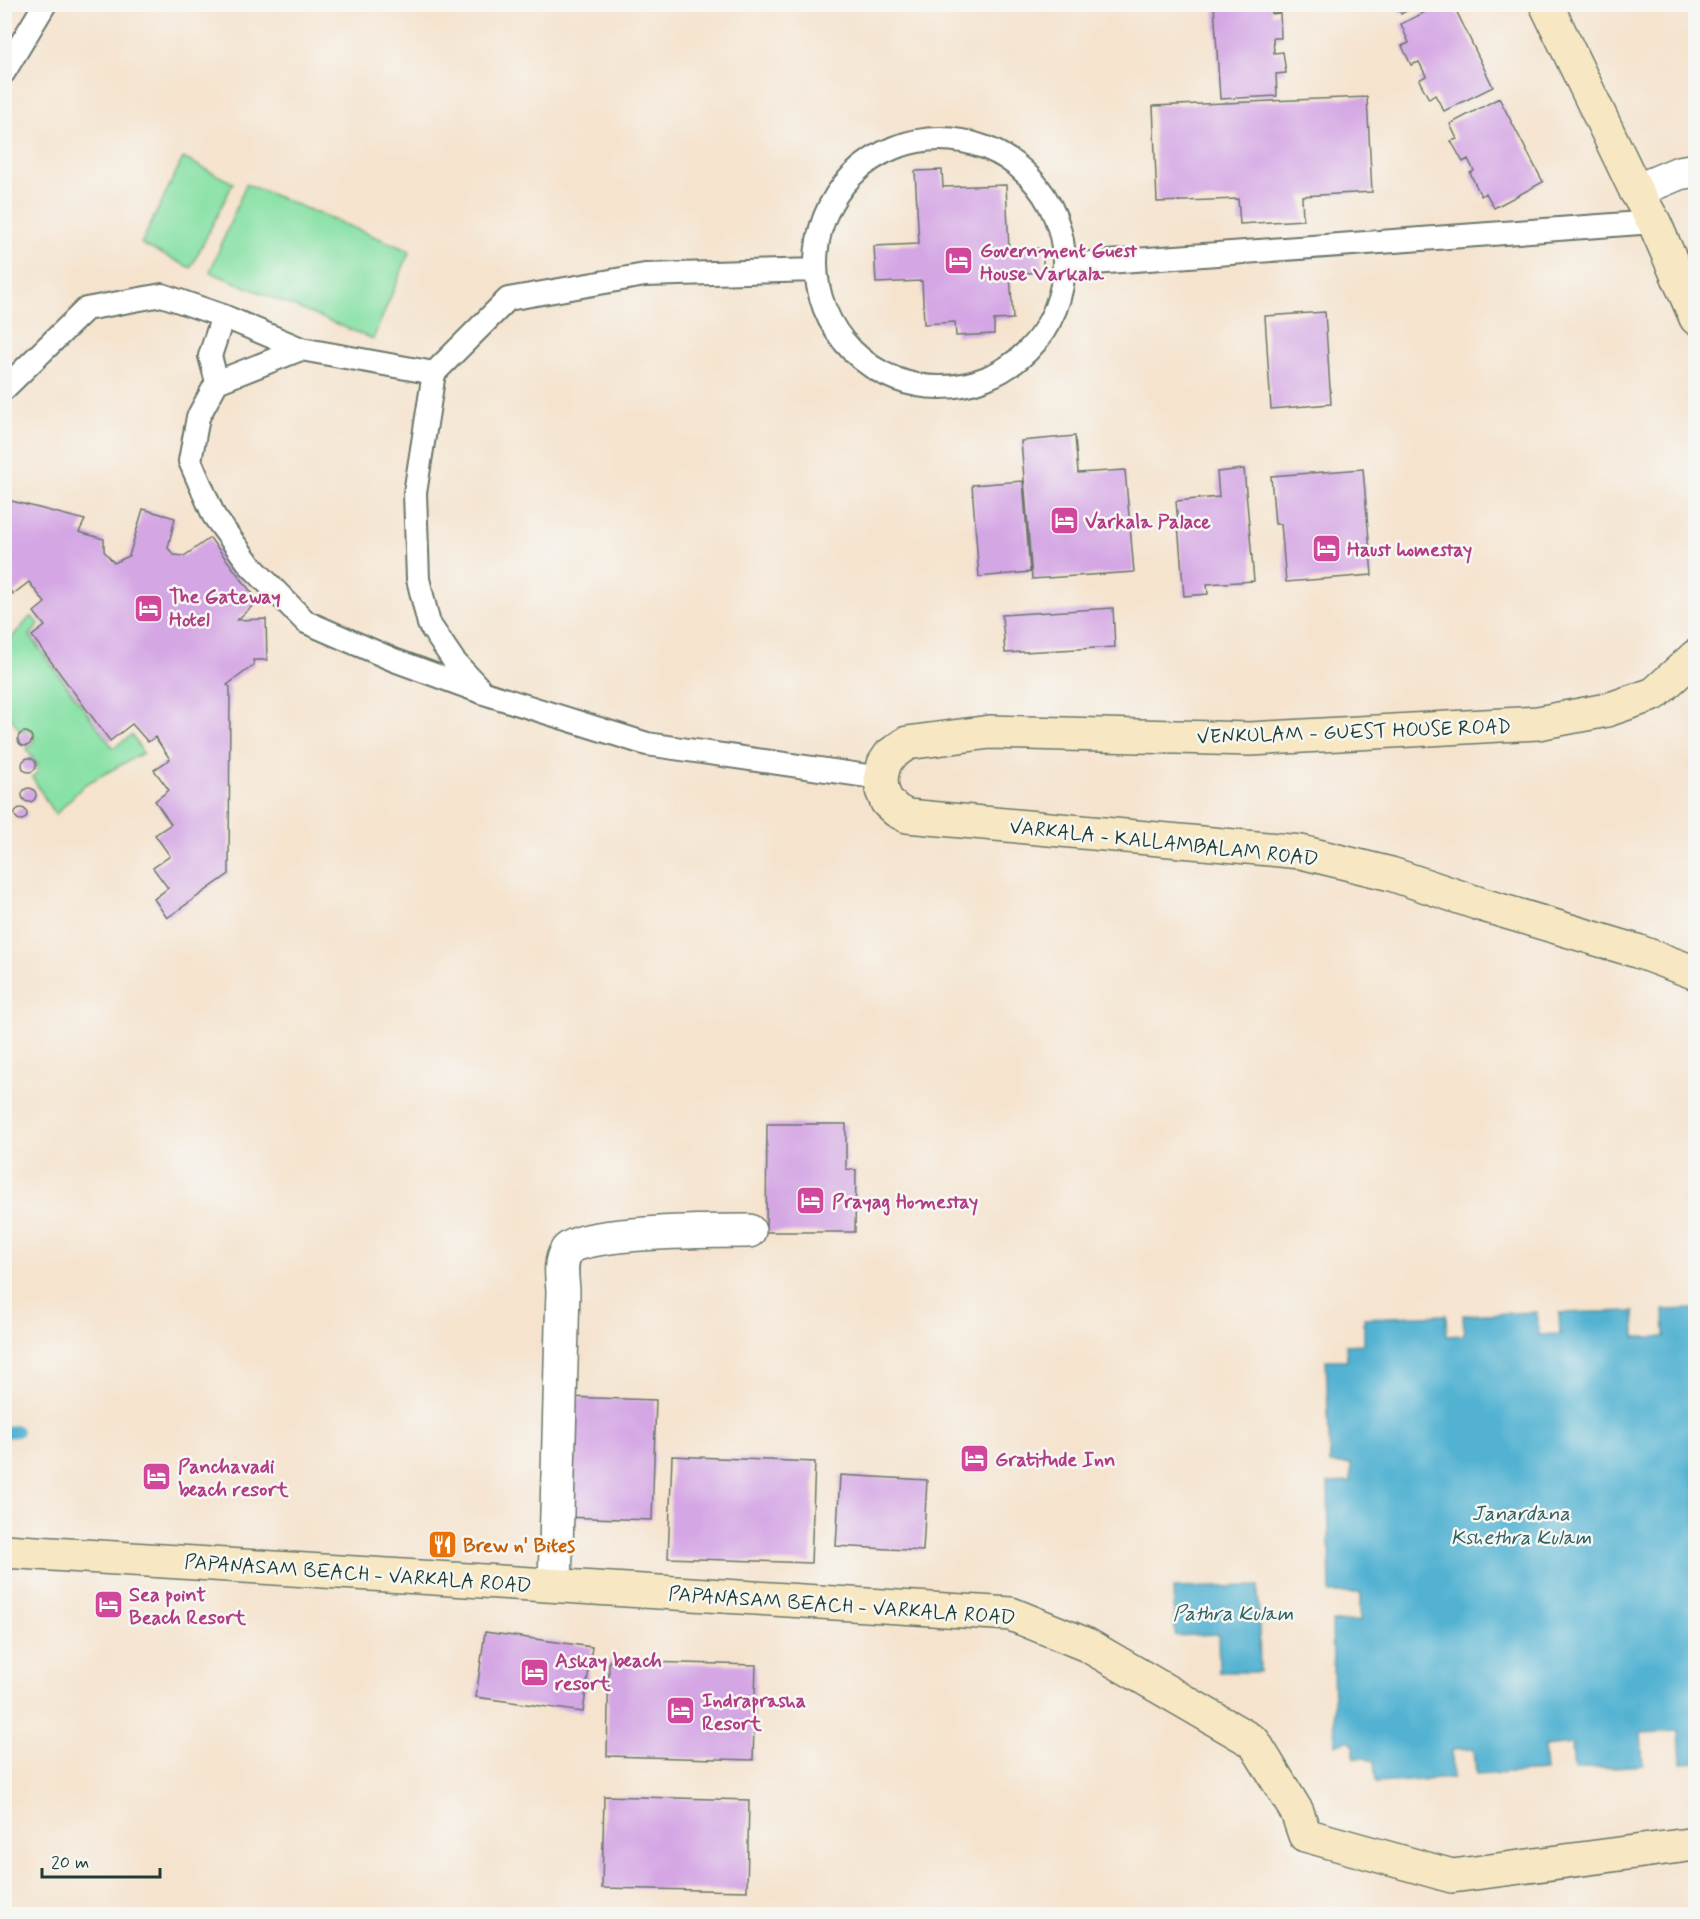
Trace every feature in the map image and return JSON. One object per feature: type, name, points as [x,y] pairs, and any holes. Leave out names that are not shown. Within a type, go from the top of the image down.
[{"type":"main road","points":[[1546,4],[1636,191],[1654,222],[1695,318]]},
{"type":"main road","name":"VENKULAM - GUEST HOUSE ROAD","points":[[885,766],[908,743],[990,732],[1250,739],[1538,723],[1607,710],[1654,694],[1695,656]]},
{"type":"main road","name":"VARKALA - KALLAMBALAM ROAD","points":[[885,766],[882,790],[887,802],[897,812],[907,816],[1301,852],[1391,874],[1483,905],[1637,951],[1695,974]]},
{"type":"main road","name":"PAPANASAM BEACH - VARKALA ROAD","points":[[4,1551],[1011,1614],[1087,1646],[1254,1742],[1297,1812],[1305,1835],[1452,1876],[1695,1844]]},
{"type":"street","points":[[1636,191],[1690,176]]},
{"type":"street","points":[[555,1585],[563,1290],[561,1268],[567,1251],[574,1244],[619,1236],[748,1231]]},
{"type":"lane","points":[[4,72],[45,4]]},
{"type":"lane","points":[[925,138],[968,141],[1007,157],[1040,185],[1060,223],[1066,265],[1059,304],[1040,338],[1033,345],[1012,365],[976,382],[938,387],[899,381],[864,362],[836,334],[819,295],[814,252],[825,211],[849,176],[884,151],[925,138]]},
{"type":"lane","points":[[1066,265],[1654,222]]},
{"type":"lane","points":[[484,693],[454,661],[429,624],[418,579],[415,493],[434,373],[508,298],[645,275],[816,270]]},
{"type":"lane","points":[[4,389],[86,309],[162,296],[223,316],[301,349],[434,373]]},
{"type":"lane","points":[[217,382],[210,356],[223,316]]},
{"type":"lane","points":[[301,349],[217,382],[198,417],[190,461],[214,516],[250,565],[306,622],[394,660],[484,693],[647,744],[885,766]]},
{"type":"green space","points":[[183,158],[233,183],[191,268],[141,244]]},
{"type":"green space","points":[[246,184],[410,251],[373,339],[210,272]]},
{"type":"green space","points":[[31,616],[39,624],[30,636],[113,748],[132,735],[143,753],[84,785],[55,815],[32,777],[37,773],[38,765],[26,749],[33,744],[34,736],[31,730],[20,731],[5,709],[5,645]]},
{"type":"water","name":"Janardana Kshethra Kulam","points":[[1695,1309],[1695,1762],[1681,1763],[1679,1731],[1641,1733],[1643,1765],[1574,1770],[1572,1744],[1544,1747],[1546,1771],[1476,1775],[1474,1749],[1452,1750],[1453,1778],[1376,1783],[1374,1762],[1365,1758],[1354,1758],[1354,1745],[1348,1740],[1335,1745],[1332,1622],[1360,1621],[1360,1593],[1330,1593],[1328,1483],[1351,1482],[1351,1464],[1330,1464],[1326,1360],[1347,1360],[1346,1345],[1364,1344],[1364,1318],[1446,1315],[1447,1336],[1464,1335],[1463,1315],[1537,1312],[1539,1335],[1560,1334],[1559,1313],[1634,1311],[1635,1337],[1665,1337],[1664,1310]]},
{"type":"water","name":"Pathra Kulam","points":[[1258,1586],[1260,1672],[1219,1672],[1218,1634],[1175,1636],[1173,1588]]},
{"type":"building","points":[[1214,4],[1271,4],[1272,14],[1280,13],[1281,38],[1273,38],[1274,53],[1283,52],[1286,73],[1276,74],[1277,96],[1220,99]]},
{"type":"building","points":[[1396,4],[1419,4],[1401,14]]},
{"type":"building","points":[[1441,4],[1453,4],[1493,87],[1444,111],[1435,95],[1429,99],[1419,80],[1426,76],[1419,62],[1411,65],[1402,46],[1409,43],[1401,24]]},
{"type":"building","points":[[1367,97],[1372,192],[1302,196],[1303,220],[1240,224],[1238,199],[1157,202],[1153,106]]},
{"type":"building","points":[[1499,98],[1543,182],[1494,208],[1486,193],[1481,196],[1470,173],[1474,171],[1468,159],[1463,162],[1451,141],[1457,139],[1450,124]]},
{"type":"building","name":"Government Guest House Varkala","points":[[942,170],[943,187],[1006,185],[1009,250],[1043,248],[1043,272],[1010,274],[1013,319],[994,320],[994,334],[956,336],[955,322],[924,324],[922,281],[876,283],[874,246],[919,244],[915,171]]},
{"type":"building","points":[[1325,312],[1331,404],[1271,409],[1265,316]]},
{"type":"building","points":[[1075,436],[1078,473],[1125,470],[1134,572],[1032,579],[1021,441]]},
{"type":"building","points":[[1244,469],[1254,581],[1207,584],[1208,594],[1184,596],[1176,501],[1219,497],[1217,472]]},
{"type":"building","name":"Haust homestay","points":[[1363,469],[1372,575],[1286,582],[1281,524],[1275,524],[1271,476]]},
{"type":"building","points":[[1023,481],[1030,572],[979,577],[972,485]]},
{"type":"building","points":[[4,499],[85,520],[79,532],[104,539],[104,551],[114,563],[129,556],[143,509],[175,518],[168,548],[174,555],[184,556],[210,538],[258,601],[237,620],[266,619],[267,660],[253,660],[254,665],[227,685],[230,687],[229,874],[167,918],[154,899],[168,888],[153,868],[170,856],[155,835],[171,824],[155,801],[169,790],[154,770],[170,759],[155,737],[148,742],[132,724],[110,741],[32,636],[45,626],[34,612],[45,603],[29,582],[13,594],[4,583]]},
{"type":"building","points":[[1113,608],[1115,647],[1005,653],[1002,615]]},
{"type":"building","points":[[25,732],[30,734],[32,739],[30,744],[25,746],[20,744],[18,739],[20,734]]},
{"type":"building","points":[[29,758],[34,760],[36,765],[34,770],[29,772],[24,770],[22,765],[24,760]]},
{"type":"building","points":[[29,788],[34,790],[36,795],[34,800],[29,802],[24,800],[22,795],[24,790]]},
{"type":"building","points":[[23,808],[26,809],[26,819],[19,820],[16,819],[15,812],[16,809]]},
{"type":"building","name":"Prayag Homestay","points":[[767,1124],[846,1124],[846,1169],[856,1170],[855,1232],[766,1232]]},
{"type":"building","points":[[565,1397],[656,1400],[652,1520],[561,1517]]},
{"type":"building","points":[[672,1456],[815,1462],[811,1563],[668,1558]]},
{"type":"building","points":[[840,1475],[927,1480],[923,1551],[836,1546]]},
{"type":"building","name":"Askay beach resort","points":[[485,1632],[592,1647],[583,1712],[476,1697]]},
{"type":"building","name":"Indraprasha Resort","points":[[609,1661],[756,1665],[753,1760],[607,1756]]},
{"type":"building","points":[[604,1796],[749,1800],[747,1891],[602,1888]]},
{"type":"waterway","points":[[4,1432],[17,1431]]},
{"type":"place","name":"Government Guest House Varkala","points":[[959,261]]},
{"type":"place","name":"Varkala Palace","points":[[1064,521]]},
{"type":"place","name":"Haust homestay","points":[[1326,549]]},
{"type":"place","name":"The Gateway Hotel","points":[[148,608]]},
{"type":"place","name":"Prayag Homestay","points":[[811,1201]]},
{"type":"place","name":"Gratitude Inn","points":[[974,1459]]},
{"type":"place","name":"Panchavadi beach resort","points":[[157,1477]]},
{"type":"place","name":"Brew n' Bites","points":[[442,1545]]},
{"type":"place","name":"Sea point Beach Resort","points":[[108,1605]]},
{"type":"place","name":"Askay beach resort","points":[[534,1672]]},
{"type":"place","name":"Indraprasha Resort","points":[[681,1711]]}]
